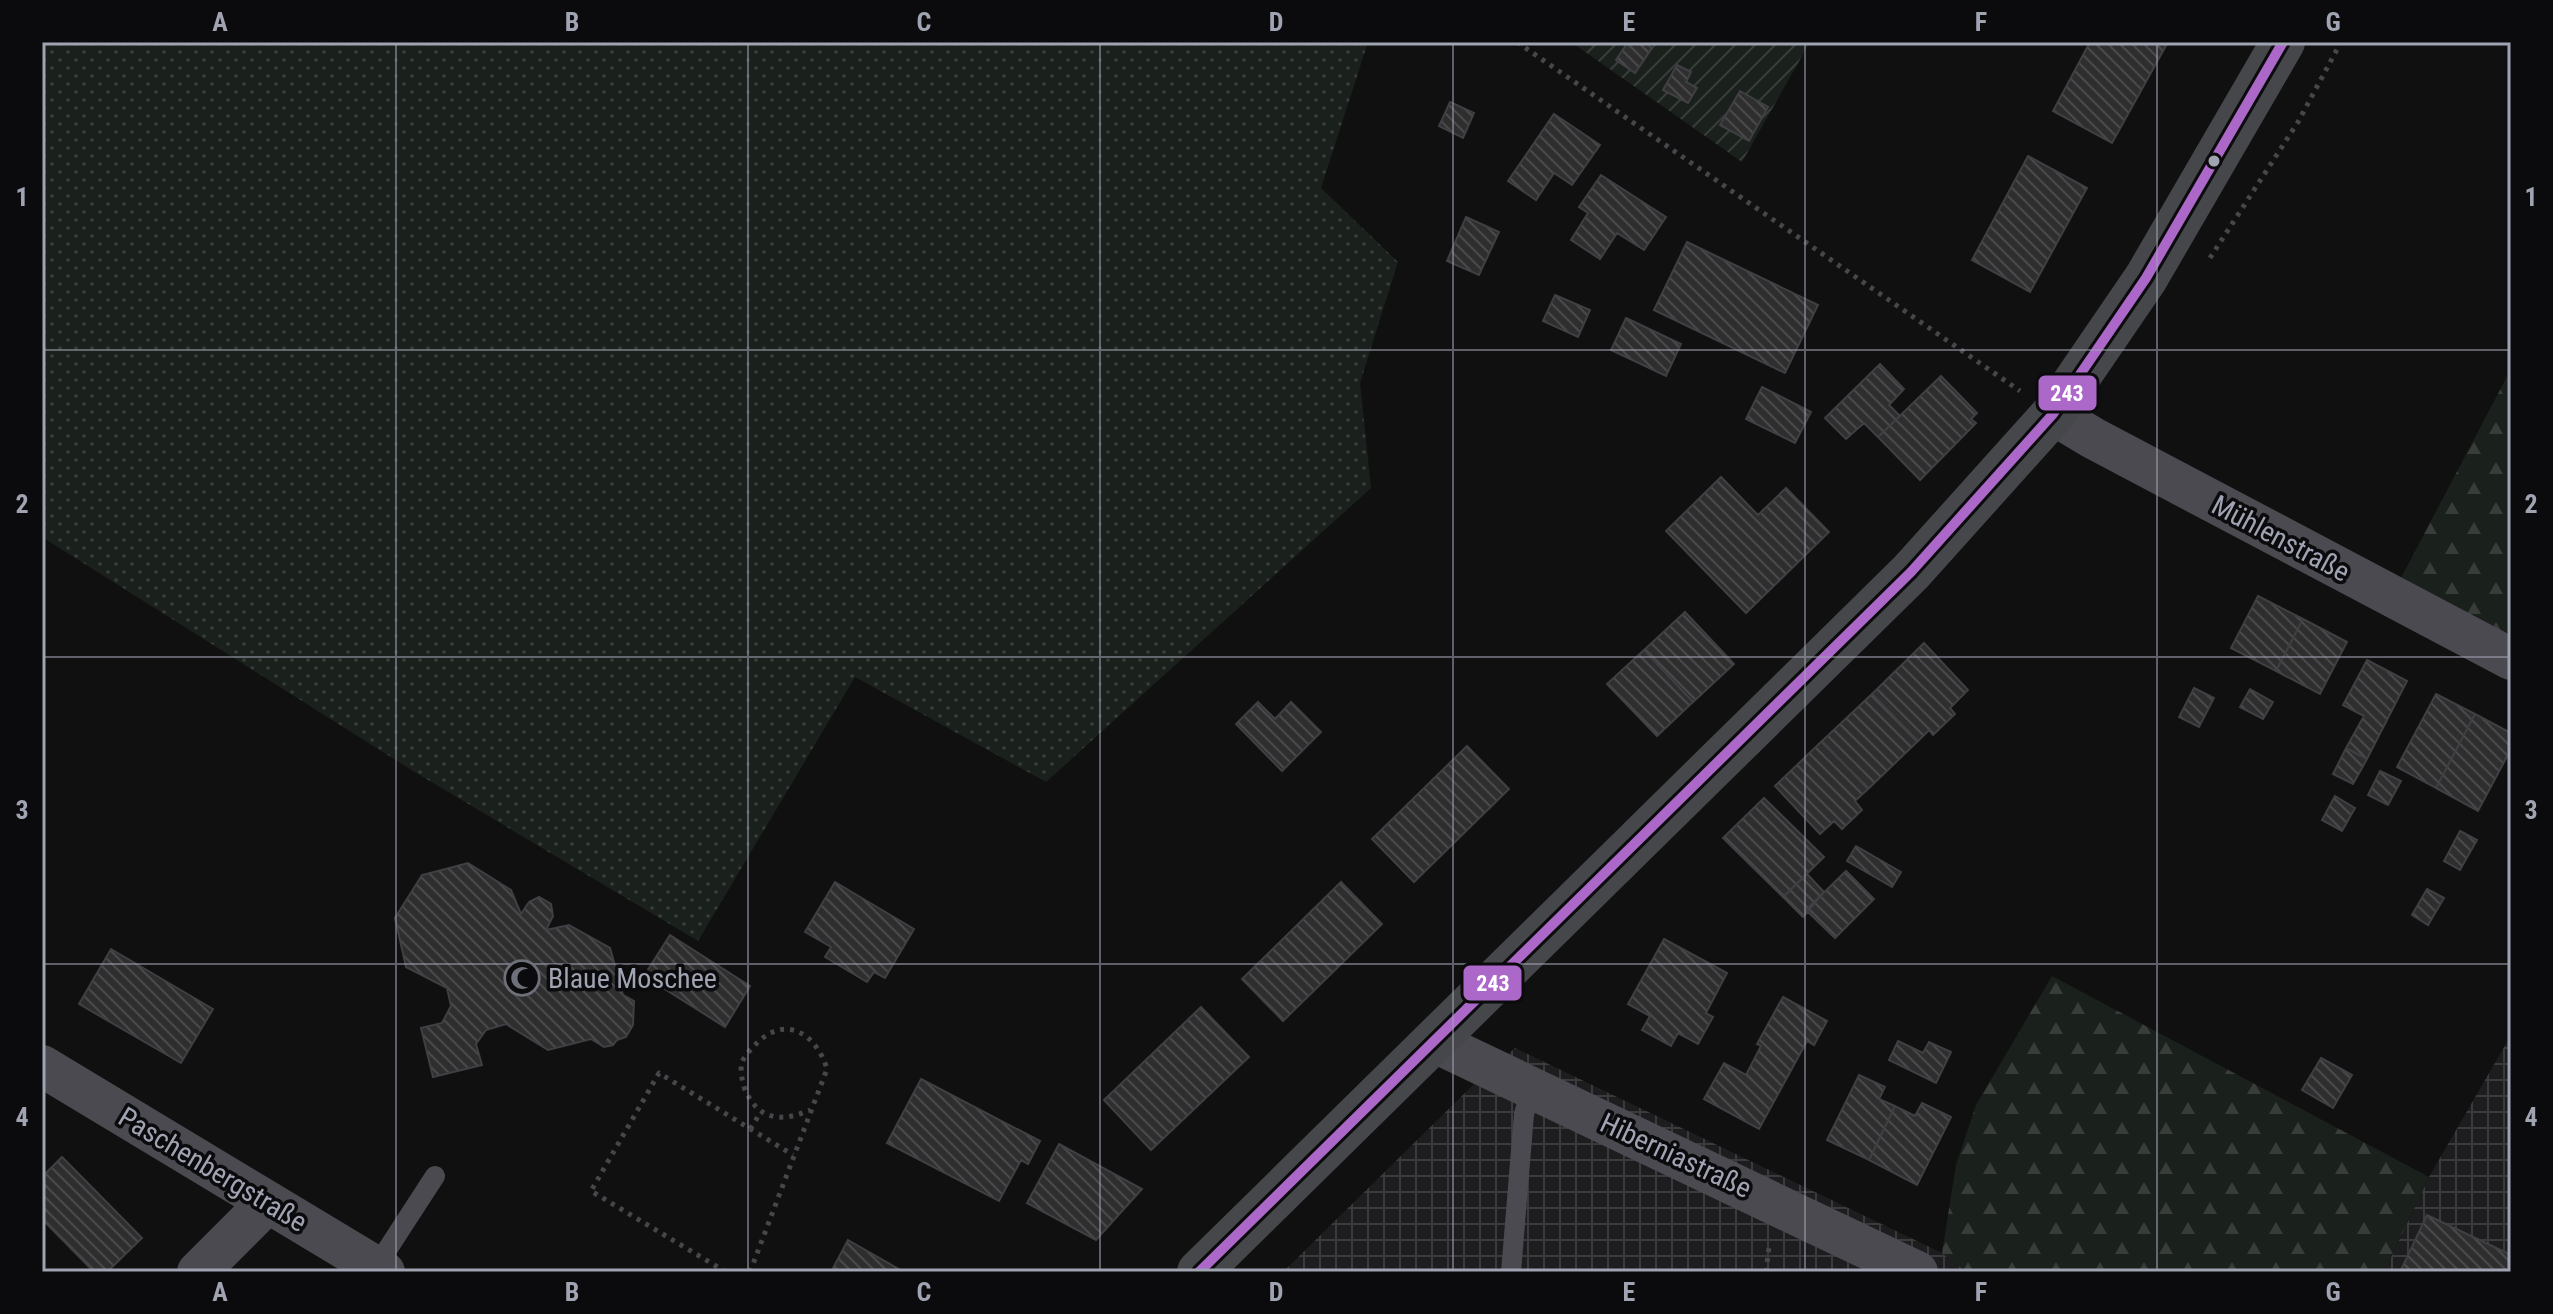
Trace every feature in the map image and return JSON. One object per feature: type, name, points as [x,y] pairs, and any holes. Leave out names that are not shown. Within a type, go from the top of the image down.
[{"type":"main road","points":[[1199,1272],[1911,572],[2053,414],[2146,278],[2283,42]]},
{"type":"street","name":"Mühlenstraße","points":[[2053,414],[2511,659]]},
{"type":"street","name":"Hiberniastraße","points":[[1433,1041],[1917,1272]]},
{"type":"street","name":"Paschenbergstraße","points":[[42,1066],[380,1270]]},
{"type":"street","points":[[198,1272],[268,1202]]},
{"type":"lane","points":[[1511,1272],[1524,1114],[1532,1088]]},
{"type":"lane","points":[[380,1270],[435,1176]]},
{"type":"path","points":[[1517,42],[2053,414]]},
{"type":"path","points":[[2298,122],[2341,42]]},
{"type":"path","points":[[750,1272],[827,1069],[822,1052],[811,1039],[796,1030],[781,1030],[763,1037],[741,1064],[743,1083],[750,1100],[761,1112],[777,1118],[793,1118],[810,1110]]},
{"type":"path","points":[[726,1272],[591,1191],[659,1073],[793,1155]]},
{"type":"path","points":[[750,1129],[761,1112]]},
{"type":"shaded area","points":[[2511,1035],[2511,1272],[2384,1272],[2429,1177]]},
{"type":"shaded area","points":[[1515,1048],[1942,1253],[1967,1272],[1283,1272],[1473,1085]]},
{"type":"green space","points":[[42,42],[1368,42],[1321,188],[1398,262],[1360,383],[1371,488],[1046,782],[855,677],[698,941],[413,771],[42,537]]},
{"type":"green space","points":[[1571,42],[1810,42],[1742,162]]},
{"type":"green space","points":[[2511,369],[2511,636],[2401,578]]},
{"type":"green space","points":[[2052,976],[2429,1177],[2384,1272],[1967,1272],[1942,1253],[1956,1165],[1976,1105]]},
{"type":"building","points":[[1628,42],[1644,42],[1652,48],[1635,73],[1616,60]]},
{"type":"building","points":[[2090,42],[2168,42],[2112,143],[2053,111]]},
{"type":"building","points":[[1677,65],[1691,72],[1686,82],[1697,88],[1688,103],[1663,90]]},
{"type":"building","points":[[1740,91],[1768,107],[1749,141],[1720,125]]},
{"type":"building","points":[[1450,102],[1474,113],[1463,138],[1439,126]]},
{"type":"building","points":[[1554,114],[1600,145],[1572,185],[1554,173],[1536,200],[1508,181]]},
{"type":"building","points":[[2028,156],[2087,188],[2030,292],[1972,260]]},
{"type":"building","points":[[1601,175],[1666,217],[1644,250],[1617,233],[1600,259],[1571,240],[1588,213],[1579,207]]},
{"type":"building","points":[[1466,217],[1499,232],[1479,275],[1447,261]]},
{"type":"building","points":[[1687,242],[1818,305],[1785,373],[1654,310]]},
{"type":"building","points":[[1555,295],[1590,310],[1578,337],[1543,321]]},
{"type":"building","points":[[1626,318],[1681,344],[1666,376],[1611,350]]},
{"type":"building","points":[[1880,364],[1904,389],[1889,405],[1900,416],[1878,437],[1864,423],[1846,439],[1825,418]]},
{"type":"building","points":[[1941,376],[1977,413],[1971,419],[1976,423],[1920,480],[1878,437]]},
{"type":"building","points":[[1762,387],[1811,412],[1795,443],[1746,419]]},
{"type":"building","points":[[1721,477],[1758,515],[1786,488],[1829,532],[1746,613],[1666,531]]},
{"type":"building","points":[[2258,596],[2303,619],[2276,671],[2231,648]]},
{"type":"building","points":[[1685,612],[1734,664],[1693,702],[1644,650]]},
{"type":"building","points":[[2303,619],[2347,642],[2320,694],[2276,671]]},
{"type":"building","points":[[1924,643],[1968,690],[1950,708],[1955,714],[1933,735],[1929,730],[1918,741],[1872,694]]},
{"type":"building","points":[[1644,650],[1693,702],[1657,736],[1607,684]]},
{"type":"building","points":[[2367,660],[2407,681],[2367,759],[2346,748],[2364,716],[2343,705]]},
{"type":"building","points":[[2194,688],[2214,698],[2199,727],[2179,717]]},
{"type":"building","points":[[2250,689],[2273,702],[2263,719],[2240,707]]},
{"type":"building","points":[[1872,694],[1918,741],[1868,789],[1822,741]]},
{"type":"building","points":[[2436,694],[2475,714],[2436,788],[2397,767]]},
{"type":"building","points":[[1258,702],[1275,719],[1291,702],[1321,732],[1282,771],[1236,724]]},
{"type":"building","points":[[2475,714],[2511,733],[2511,749],[2478,811],[2436,788]]},
{"type":"building","points":[[1822,741],[1868,789],[1855,801],[1862,810],[1842,829],[1834,821],[1820,834],[1775,786]]},
{"type":"building","points":[[1467,746],[1509,789],[1414,882],[1372,839]]},
{"type":"building","points":[[2346,748],[2367,759],[2353,784],[2333,774]]},
{"type":"building","points":[[2380,771],[2401,781],[2388,805],[2368,795]]},
{"type":"building","points":[[2335,796],[2355,808],[2342,831],[2322,820]]},
{"type":"building","points":[[1764,798],[1824,857],[1783,897],[1723,838]]},
{"type":"building","points":[[2460,831],[2477,840],[2460,870],[2444,861]]},
{"type":"building","points":[[1856,846],[1901,872],[1892,887],[1847,861]]},
{"type":"building","name":"Blaue Moschee","points":[[468,863],[511,890],[521,914],[529,902],[539,897],[551,904],[553,916],[546,930],[569,925],[610,948],[623,995],[634,1001],[633,1025],[626,1037],[604,1047],[591,1039],[548,1050],[506,1024],[486,1030],[476,1044],[482,1065],[433,1077],[421,1028],[442,1023],[451,1006],[447,988],[406,967],[395,918],[422,875]]},
{"type":"building","points":[[1846,871],[1874,899],[1835,938],[1806,910]]},
{"type":"building","points":[[1807,874],[1824,892],[1803,917],[1783,897]]},
{"type":"building","points":[[835,882],[914,929],[885,978],[874,972],[867,982],[825,957],[831,947],[805,932]]},
{"type":"building","points":[[1341,882],[1382,924],[1283,1021],[1242,979]]},
{"type":"building","points":[[2427,889],[2444,898],[2428,925],[2412,915]]},
{"type":"building","points":[[670,935],[750,986],[725,1027],[644,976]]},
{"type":"building","points":[[1664,939],[1727,973],[1706,1013],[1713,1017],[1698,1044],[1678,1033],[1671,1046],[1642,1030],[1650,1016],[1628,1004]]},
{"type":"building","points":[[111,949],[213,1009],[181,1063],[79,1004]]},
{"type":"building","points":[[1783,997],[1827,1021],[1814,1045],[1807,1041],[1759,1129],[1704,1099],[1724,1063],[1746,1075],[1761,1046],[1757,1044]]},
{"type":"building","points":[[1201,1007],[1249,1057],[1151,1150],[1104,1100]]},
{"type":"building","points":[[1898,1041],[1923,1053],[1929,1042],[1951,1052],[1936,1083],[1889,1060]]},
{"type":"building","points":[[2321,1058],[2352,1075],[2333,1108],[2302,1090]]},
{"type":"building","points":[[1859,1075],[1885,1087],[1879,1099],[1895,1106],[1869,1160],[1827,1140]]},
{"type":"building","points":[[921,1079],[1040,1141],[1028,1164],[1021,1160],[999,1201],[887,1143]]},
{"type":"building","points":[[1922,1103],[1951,1117],[1917,1185],[1869,1160],[1895,1106],[1915,1116]]},
{"type":"building","points":[[1059,1144],[1142,1189],[1096,1240],[1027,1203]]},
{"type":"building","points":[[62,1157],[142,1238],[107,1272],[94,1272],[42,1219],[42,1177]]},
{"type":"building","points":[[2427,1215],[2511,1255],[2511,1272],[2400,1272]]},
{"type":"building","points":[[848,1240],[904,1272],[831,1272]]},
{"type":"transit line","name":"243","points":[[1199,1272],[1911,572],[2053,414],[2146,278],[2283,42]]},
{"type":"place","name":"Blaue Moschee","points":[[522,978]]}]
